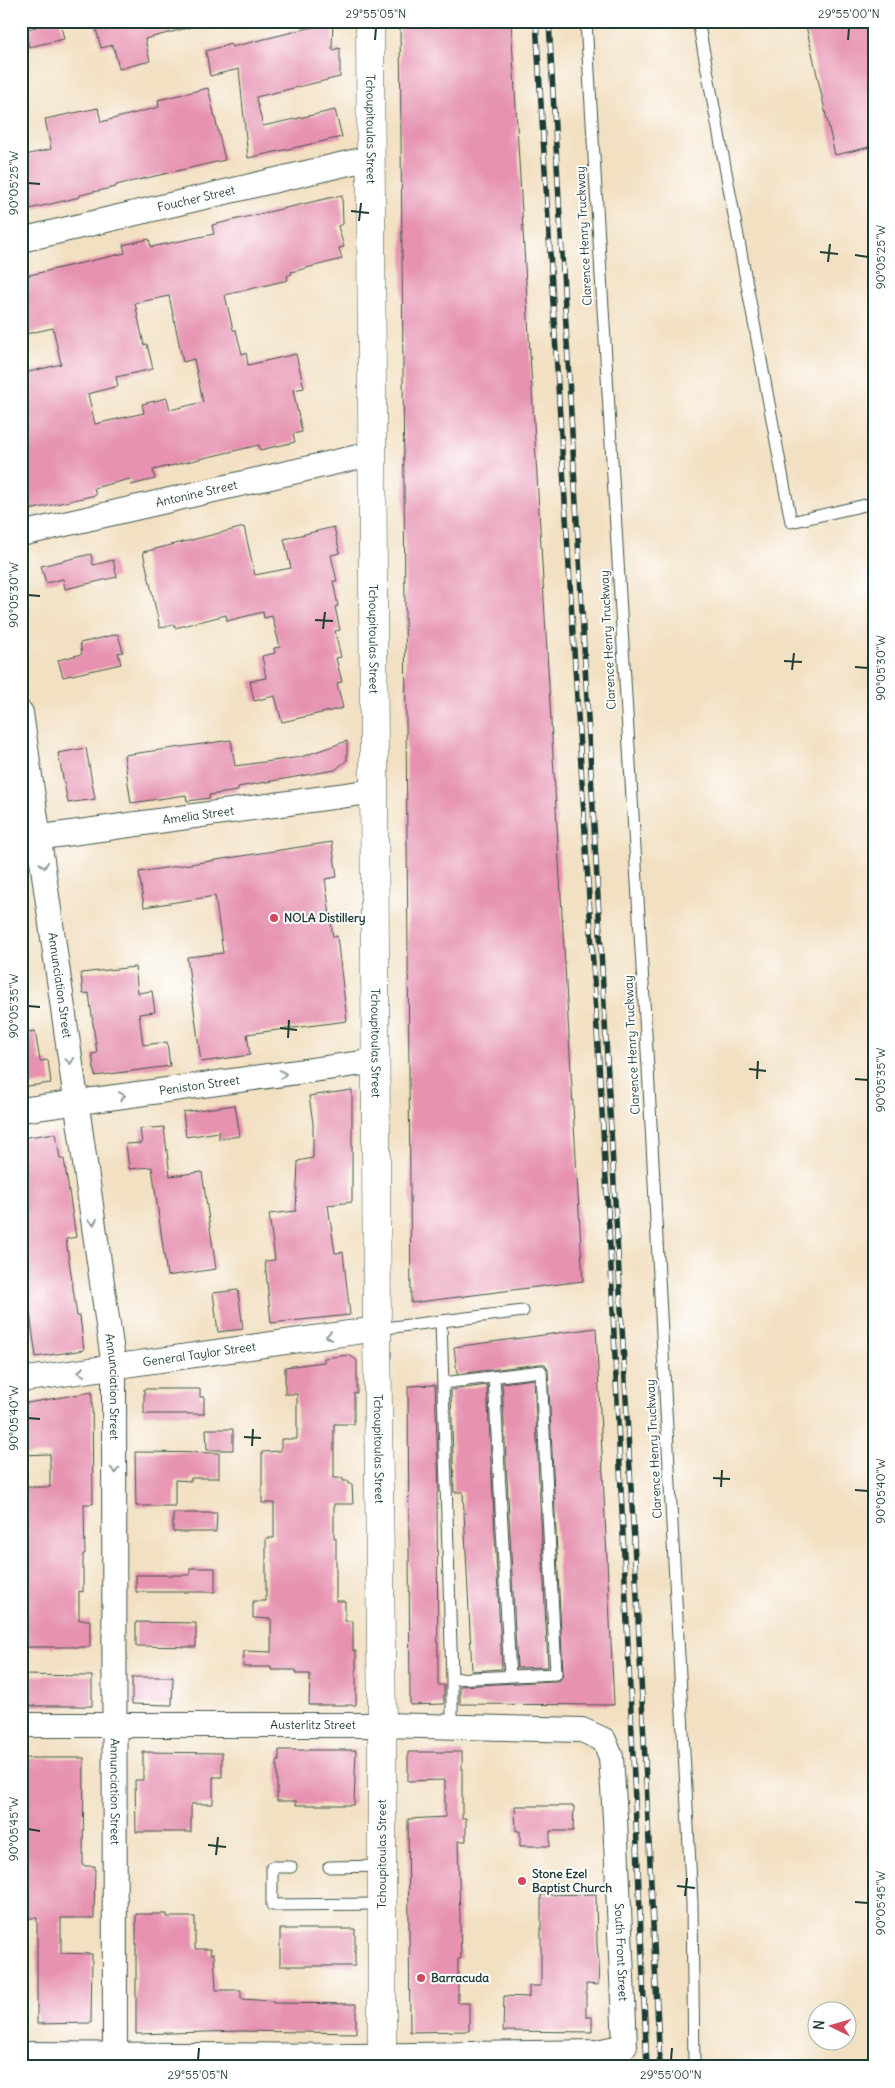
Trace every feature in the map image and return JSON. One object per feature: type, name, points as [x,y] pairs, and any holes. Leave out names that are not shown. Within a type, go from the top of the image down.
[{"type":"street","name":"Tchoupitoulas Street","points":[[370,21],[377,1329],[382,1725],[382,2061]]},
{"type":"street","name":"Foucher Street","points":[[21,240],[370,158]]},
{"type":"street","name":"Antonine Street","points":[[21,534],[371,454]]},
{"type":"street","name":"Annunciation Street","points":[[21,713],[31,839],[76,1102],[114,1368],[115,2060]]},
{"type":"street","name":"Amelia Street","points":[[31,839],[375,790]]},
{"type":"street","name":"Peniston Street","points":[[21,1110],[377,1061]]},
{"type":"street","name":"General Taylor Street","points":[[21,1380],[377,1329]]},
{"type":"street","name":"Austerlitz Street","points":[[21,1725],[382,1725],[582,1730],[604,1740]]},
{"type":"street","name":"South Front Street","points":[[604,1740],[611,1756],[614,1801],[625,2057]]},
{"type":"street","points":[[21,2054],[115,2060],[382,2061],[597,2052],[625,2057]]},
{"type":"lane","name":"Clarence Henry Truckway","points":[[586,21],[647,1058],[692,1893],[694,2067]]},
{"type":"lane","points":[[698,21],[791,522],[874,503]]},
{"type":"lane","points":[[377,1329],[523,1311]]},
{"type":"lane","points":[[441,1321],[452,1727]]},
{"type":"lane","points":[[443,1383],[541,1371],[556,1674],[452,1679]]},
{"type":"lane","points":[[494,1377],[510,1676]]},
{"type":"lane","points":[[329,1867],[382,1866]]},
{"type":"lane","points":[[291,1867],[272,1867],[272,1905],[382,1904]]},
{"type":"building","points":[[34,21],[60,21],[64,39],[29,47],[25,30],[36,27]]},
{"type":"building","points":[[94,21],[191,21],[191,27],[145,39],[150,61],[119,69],[113,45],[101,48]]},
{"type":"building","points":[[400,21],[511,21],[583,1281],[411,1303]]},
{"type":"building","points":[[805,21],[874,21],[874,146],[835,155]]},
{"type":"building","points":[[333,22],[332,50],[340,48],[340,77],[256,97],[263,126],[335,110],[342,137],[248,158],[239,69],[210,76],[206,51],[231,44],[232,47]]},
{"type":"building","points":[[208,88],[225,160],[116,185],[116,187],[80,195],[80,197],[21,211],[21,156],[51,149],[45,119],[98,108],[101,122],[159,107],[158,100]]},
{"type":"building","points":[[342,195],[343,224],[338,226],[344,247],[339,248],[342,259],[291,272],[292,274],[287,276],[288,280],[225,295],[233,330],[236,330],[242,354],[246,353],[248,365],[296,354],[304,388],[293,390],[302,432],[293,434],[295,442],[260,450],[259,445],[153,470],[155,479],[131,485],[130,479],[94,488],[96,495],[25,511],[21,494],[21,374],[61,364],[53,328],[21,335],[21,277],[125,253],[123,245],[149,239],[151,247],[214,234],[212,225]],"holes":[[[169,296],[183,362],[194,359],[203,402],[170,410],[167,398],[142,404],[144,413],[95,424],[88,394],[118,386],[116,377],[153,369],[147,344],[144,345],[135,303]]]},
{"type":"building","points":[[244,527],[255,575],[291,568],[284,539],[334,527],[340,553],[331,555],[337,581],[333,581],[338,606],[335,607],[340,630],[335,631],[341,657],[336,658],[342,682],[337,683],[343,708],[282,722],[275,696],[254,701],[250,681],[266,678],[262,656],[275,653],[274,648],[280,647],[272,616],[264,618],[263,612],[227,621],[226,615],[175,628],[174,625],[160,628],[143,552]]},
{"type":"building","points":[[91,554],[93,565],[113,560],[117,577],[65,589],[63,579],[46,583],[41,566]]},
{"type":"building","points":[[118,634],[123,652],[118,653],[121,664],[63,677],[58,660],[82,654],[80,643]]},
{"type":"building","points":[[231,740],[235,766],[301,757],[347,741],[347,760],[335,770],[238,787],[238,791],[209,795],[210,798],[187,801],[186,795],[131,803],[124,755]]},
{"type":"building","points":[[86,748],[95,799],[68,803],[58,753]]},
{"type":"building","points":[[332,842],[337,877],[325,879],[333,937],[337,936],[347,1021],[247,1034],[250,1055],[201,1062],[187,957],[223,953],[215,896],[144,907],[139,872]]},
{"type":"building","points":[[135,967],[138,993],[152,991],[155,1012],[139,1014],[143,1045],[167,1042],[170,1066],[95,1076],[92,1054],[97,1053],[89,993],[83,994],[81,973]]},
{"type":"building","points":[[35,1031],[40,1061],[48,1060],[51,1083],[21,1087],[21,1033]]},
{"type":"building","points":[[352,1090],[352,1202],[328,1205],[335,1253],[343,1252],[350,1315],[271,1323],[265,1261],[275,1260],[269,1214],[296,1211],[298,1161],[313,1158],[313,1123],[309,1096]]},
{"type":"building","points":[[235,1105],[240,1136],[219,1139],[219,1132],[186,1137],[183,1112]]},
{"type":"building","points":[[164,1127],[170,1176],[202,1172],[216,1269],[167,1276],[152,1167],[129,1169],[126,1144],[142,1143],[140,1129]]},
{"type":"building","points":[[56,1133],[60,1159],[64,1159],[76,1237],[66,1239],[84,1350],[36,1357],[28,1299],[21,1300],[21,1138]]},
{"type":"building","points":[[238,1290],[243,1329],[218,1332],[213,1293]]},
{"type":"building","points":[[596,1328],[614,1705],[460,1704],[460,1686],[556,1681],[560,1680],[563,1674],[548,1370],[545,1364],[540,1364],[457,1374],[454,1347]]},
{"type":"building","points":[[349,1355],[357,1360],[357,1393],[354,1393],[354,1424],[334,1424],[334,1478],[343,1478],[343,1481],[349,1481],[349,1484],[352,1484],[353,1504],[334,1504],[334,1538],[336,1538],[336,1601],[345,1601],[345,1621],[353,1621],[353,1651],[356,1651],[356,1705],[309,1705],[310,1674],[296,1674],[296,1670],[271,1670],[271,1667],[243,1667],[244,1651],[271,1652],[271,1619],[253,1618],[253,1601],[266,1601],[266,1538],[274,1538],[274,1503],[262,1503],[262,1452],[281,1451],[281,1439],[297,1439],[297,1394],[285,1394],[285,1367],[324,1362],[324,1358]]},
{"type":"building","points":[[534,1379],[548,1667],[517,1668],[502,1383]]},
{"type":"building","points":[[435,1385],[439,1492],[437,1492],[438,1685],[444,1685],[444,1704],[410,1705],[408,1386]]},
{"type":"building","points":[[487,1385],[502,1669],[472,1671],[463,1492],[454,1492],[451,1390]]},
{"type":"building","points":[[144,1389],[200,1389],[200,1397],[204,1397],[204,1414],[144,1414]]},
{"type":"building","points":[[92,1392],[93,1504],[84,1504],[85,1554],[83,1554],[83,1592],[79,1591],[79,1620],[90,1620],[90,1647],[21,1647],[21,1487],[50,1487],[50,1454],[21,1455],[21,1404]]},
{"type":"building","points":[[206,1429],[233,1429],[233,1450],[207,1450]]},
{"type":"building","points":[[135,1452],[219,1453],[219,1478],[191,1478],[191,1481],[175,1480],[175,1506],[136,1506]]},
{"type":"building","points":[[173,1513],[217,1513],[216,1532],[173,1532]]},
{"type":"building","points":[[190,1568],[215,1568],[215,1592],[136,1592],[136,1575],[190,1575]]},
{"type":"building","points":[[136,1622],[196,1623],[196,1647],[136,1646]]},
{"type":"building","points":[[21,1675],[92,1676],[92,1706],[21,1706]]},
{"type":"building","points":[[132,1677],[173,1677],[172,1705],[132,1704]]},
{"type":"building","points":[[279,1750],[356,1750],[354,1805],[296,1805],[296,1801],[277,1801],[277,1761],[279,1761]]},
{"type":"building","points":[[143,1752],[222,1753],[222,1777],[213,1777],[213,1804],[191,1804],[191,1832],[136,1832],[135,1780],[143,1780]]},
{"type":"building","points":[[408,1752],[462,1752],[462,1818],[466,1818],[466,1841],[458,1841],[461,1959],[458,1959],[458,2003],[469,2003],[469,2031],[410,2032],[408,1819],[445,1817],[445,1780],[408,1781]]},
{"type":"building","points":[[21,1758],[84,1758],[83,1866],[95,1866],[94,1918],[61,1918],[61,1953],[92,1954],[91,2023],[37,2024],[37,1918],[21,1918]]},
{"type":"building","points":[[515,1806],[574,1806],[573,1831],[550,1831],[550,1846],[520,1846],[520,1831],[516,1831]]},
{"type":"building","points":[[596,1894],[598,1985],[586,1984],[586,2017],[592,2017],[592,2032],[503,2031],[504,1996],[529,1997],[529,1986],[541,1986],[541,1895]]},
{"type":"building","points":[[136,1914],[167,1914],[167,1917],[195,1917],[195,1949],[211,1949],[210,1954],[214,1954],[216,1990],[241,1990],[241,1999],[273,2001],[273,2003],[356,2004],[356,2033],[241,2031],[136,2034]]},
{"type":"building","points":[[280,1929],[355,1929],[355,1966],[280,1966]]},
{"type":"railway","points":[[536,21],[610,1245],[647,2067]]},
{"type":"railway","points":[[549,21],[636,1577],[660,2067]]},
{"type":"place","name":"NOLA Distillery","points":[[274,918]]},
{"type":"place","name":"Stone Ezel Baptist Church","points":[[522,1881]]},
{"type":"place","name":"Barracuda","points":[[421,1978]]}]
